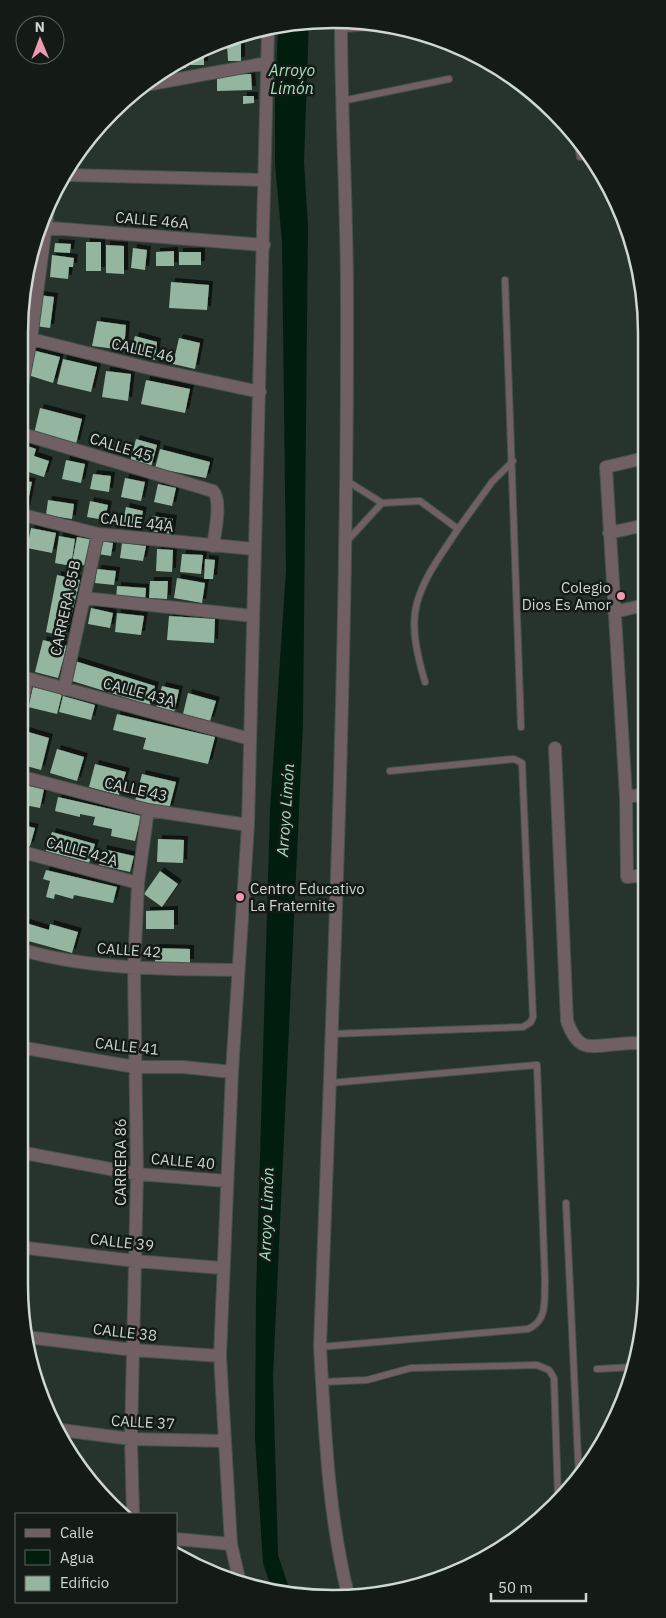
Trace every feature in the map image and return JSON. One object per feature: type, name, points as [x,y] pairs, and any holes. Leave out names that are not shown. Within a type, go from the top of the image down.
[{"type":"street","points":[[341,28],[341,101],[348,293],[345,544],[330,1083],[320,1347],[326,1462],[336,1536],[347,1590]]},
{"type":"street","points":[[238,1575],[231,1544],[220,1356],[222,1268],[232,1072],[248,825],[268,34]]},
{"type":"street","points":[[158,83],[267,63]]},
{"type":"street","points":[[71,175],[263,180]]},
{"type":"street","name":"CALLE 46A","points":[[47,227],[264,245]]},
{"type":"street","points":[[28,319],[39,250]]},
{"type":"street","name":"CALLE 46","points":[[28,338],[148,368],[260,392]]},
{"type":"street","name":"CALLE 45","points":[[28,436],[213,491],[217,495],[218,502],[213,546]]},
{"type":"street","points":[[638,460],[606,467],[626,797],[627,876],[638,875]]},
{"type":"street","name":"CALLE 44A","points":[[28,516],[98,534],[254,549]]},
{"type":"street","points":[[609,533],[638,527]]},
{"type":"street","name":"CARRERA 85B","points":[[64,689],[98,534]]},
{"type":"street","points":[[84,598],[253,616]]},
{"type":"street","points":[[614,612],[638,607]]},
{"type":"street","name":"CALLE 43A","points":[[28,678],[250,739]]},
{"type":"street","points":[[555,748],[567,1021],[578,1043],[591,1048],[638,1043]]},
{"type":"street","name":"CALLE 43","points":[[28,778],[148,810],[248,825]]},
{"type":"street","points":[[626,797],[638,795]]},
{"type":"street","name":"CARRERA 86","points":[[133,1513],[131,1439],[137,1174],[134,968],[138,883],[148,810]]},
{"type":"street","name":"CALLE 42A","points":[[28,853],[138,883]]},
{"type":"street","name":"CALLE 42","points":[[28,952],[53,959],[134,968],[238,970]]},
{"type":"street","name":"CALLE 41","points":[[28,1049],[135,1067],[183,1067],[232,1072]]},
{"type":"street","name":"CALLE 40","points":[[28,1154],[137,1174],[227,1181]]},
{"type":"street","name":"CALLE 39","points":[[28,1248],[135,1261],[222,1268]]},
{"type":"street","name":"CALLE 38","points":[[32,1338],[133,1350],[220,1356]]},
{"type":"street","name":"CALLE 37","points":[[64,1430],[131,1439],[225,1441]]},
{"type":"street","points":[[178,1540],[231,1544]]},
{"type":"lane","points":[[341,101],[449,79]]},
{"type":"lane","points":[[579,153],[580,157]]},
{"type":"lane","points":[[504,280],[513,461],[521,727]]},
{"type":"lane","points":[[425,682],[419,660],[415,629],[417,602],[432,570],[458,528],[492,482],[513,461]]},
{"type":"lane","points":[[346,480],[382,502],[420,501],[458,528]]},
{"type":"lane","points":[[345,544],[382,502]]},
{"type":"lane","points":[[331,1034],[523,1027],[531,1022],[533,1017],[522,763],[514,759],[390,771]]},
{"type":"lane","points":[[320,1347],[528,1329],[535,1326],[544,1316],[545,1282],[537,1065],[330,1083]]},
{"type":"lane","points":[[566,1203],[578,1467]]},
{"type":"lane","points":[[322,1382],[367,1380],[411,1368],[537,1365],[549,1370],[554,1378],[558,1492]]},
{"type":"lane","points":[[597,1369],[627,1367]]},
{"type":"water","name":"Arroyo Limón","points":[[309,28],[304,162],[308,226],[303,723],[273,1376],[278,1555],[289,1587],[270,1584],[263,1563],[255,1437],[256,1295],[270,810],[286,570],[282,242],[275,164],[278,32]]},
{"type":"building","points":[[241,44],[241,61],[228,61],[227,47]]},
{"type":"building","points":[[204,56],[204,65],[191,65],[191,63]]},
{"type":"building","points":[[251,74],[252,90],[217,91],[217,75]]},
{"type":"building","points":[[243,96],[254,96],[254,103],[243,104]]},
{"type":"building","points":[[86,242],[101,242],[101,271],[86,271]]},
{"type":"building","points":[[55,243],[71,244],[70,253],[54,252]]},
{"type":"building","points":[[106,245],[124,246],[124,274],[106,273]]},
{"type":"building","points":[[133,248],[147,250],[145,270],[131,268]]},
{"type":"building","points":[[174,251],[174,266],[156,266],[156,252]]},
{"type":"building","points":[[179,252],[201,252],[201,265],[179,265]]},
{"type":"building","points":[[52,255],[74,258],[73,267],[69,267],[68,279],[50,277]]},
{"type":"building","points":[[171,282],[209,285],[207,310],[169,308]]},
{"type":"building","points":[[39,295],[54,297],[50,328],[35,326]]},
{"type":"building","points":[[97,321],[126,325],[124,350],[92,346]]},
{"type":"building","points":[[135,336],[157,342],[155,360],[130,355]]},
{"type":"building","points":[[179,338],[200,343],[195,369],[173,364]]},
{"type":"building","points":[[32,350],[60,357],[53,383],[28,375]]},
{"type":"building","points":[[63,359],[97,367],[91,392],[57,384]]},
{"type":"building","points":[[106,371],[131,374],[128,401],[102,397]]},
{"type":"building","points":[[146,380],[190,389],[185,413],[141,404]]},
{"type":"building","points":[[40,408],[82,419],[76,444],[34,434]]},
{"type":"building","points":[[136,439],[157,445],[151,467],[130,462]]},
{"type":"building","points":[[28,446],[36,449],[34,456],[49,461],[44,477],[28,472]]},
{"type":"building","points":[[160,449],[210,462],[206,478],[155,468]]},
{"type":"building","points":[[66,460],[85,464],[81,483],[62,479]]},
{"type":"building","points":[[93,474],[111,476],[109,492],[90,489]]},
{"type":"building","points":[[125,478],[145,482],[141,501],[121,497]]},
{"type":"building","points":[[28,481],[32,482],[28,501]]},
{"type":"building","points":[[158,484],[176,488],[172,506],[154,502]]},
{"type":"building","points":[[48,500],[74,504],[72,519],[46,515]]},
{"type":"building","points":[[90,501],[108,505],[105,520],[87,517]]},
{"type":"building","points":[[126,507],[143,511],[140,526],[123,522]]},
{"type":"building","points":[[152,516],[173,519],[171,534],[150,531]]},
{"type":"building","points":[[31,528],[56,533],[52,553],[28,548]]},
{"type":"building","points":[[59,536],[75,539],[71,566],[55,563]]},
{"type":"building","points":[[77,537],[93,540],[88,566],[72,563]]},
{"type":"building","points":[[100,541],[113,543],[111,556],[98,554]]},
{"type":"building","points":[[122,543],[146,546],[143,561],[120,558]]},
{"type":"building","points":[[157,549],[173,550],[172,572],[156,571]]},
{"type":"building","points":[[182,554],[203,555],[201,574],[180,572]]},
{"type":"building","points":[[205,559],[215,560],[213,579],[204,579]]},
{"type":"building","points":[[97,569],[116,571],[114,585],[95,583]]},
{"type":"building","points":[[57,575],[80,580],[66,637],[46,632]]},
{"type":"building","points":[[177,578],[205,583],[202,603],[174,598]]},
{"type":"building","points":[[150,581],[168,581],[167,599],[149,598]]},
{"type":"building","points":[[117,586],[146,588],[145,602],[116,600]]},
{"type":"building","points":[[91,608],[113,613],[110,628],[88,624]]},
{"type":"building","points":[[117,613],[144,616],[141,635],[115,632]]},
{"type":"building","points":[[169,616],[215,619],[214,643],[167,640]]},
{"type":"building","points":[[43,640],[67,646],[58,678],[35,672]]},
{"type":"building","points":[[75,661],[155,686],[150,705],[69,680]]},
{"type":"building","points":[[162,686],[179,690],[174,713],[156,708]]},
{"type":"building","points":[[33,687],[62,694],[57,714],[28,707]]},
{"type":"building","points":[[188,693],[216,701],[210,721],[183,714]]},
{"type":"building","points":[[63,696],[95,705],[91,720],[59,712]]},
{"type":"building","points":[[117,714],[215,737],[208,764],[143,749],[146,738],[113,730]]},
{"type":"building","points":[[28,732],[49,738],[41,770],[28,766]]},
{"type":"building","points":[[57,749],[84,757],[77,781],[50,773]]},
{"type":"building","points":[[95,764],[126,772],[119,795],[89,787]]},
{"type":"building","points":[[142,774],[176,782],[169,809],[135,801]]},
{"type":"building","points":[[28,786],[44,789],[40,808],[28,806]]},
{"type":"building","points":[[58,797],[141,816],[135,841],[111,836],[112,829],[93,825],[95,817],[80,814],[80,817],[55,811]]},
{"type":"building","points":[[28,826],[35,828],[30,846],[28,845]]},
{"type":"building","points":[[52,832],[95,844],[89,863],[46,851]]},
{"type":"building","points":[[158,839],[184,840],[183,863],[157,862]]},
{"type":"building","points":[[103,849],[134,856],[130,872],[99,865]]},
{"type":"building","points":[[46,870],[117,887],[113,903],[74,895],[73,899],[55,894],[54,899],[46,897],[50,881],[43,879]]},
{"type":"building","points":[[160,871],[178,884],[162,907],[144,894]]},
{"type":"building","points":[[174,910],[174,929],[146,929],[146,911]]},
{"type":"building","points":[[28,924],[49,930],[50,924],[78,932],[72,953],[28,941]]},
{"type":"building","points":[[155,948],[190,949],[190,963],[155,962]]},
{"type":"place","name":"Colegio Dios Es Amor","points":[[621,596]]},
{"type":"place","name":"Centro Educativo La Fraternite","points":[[240,897]]}]
